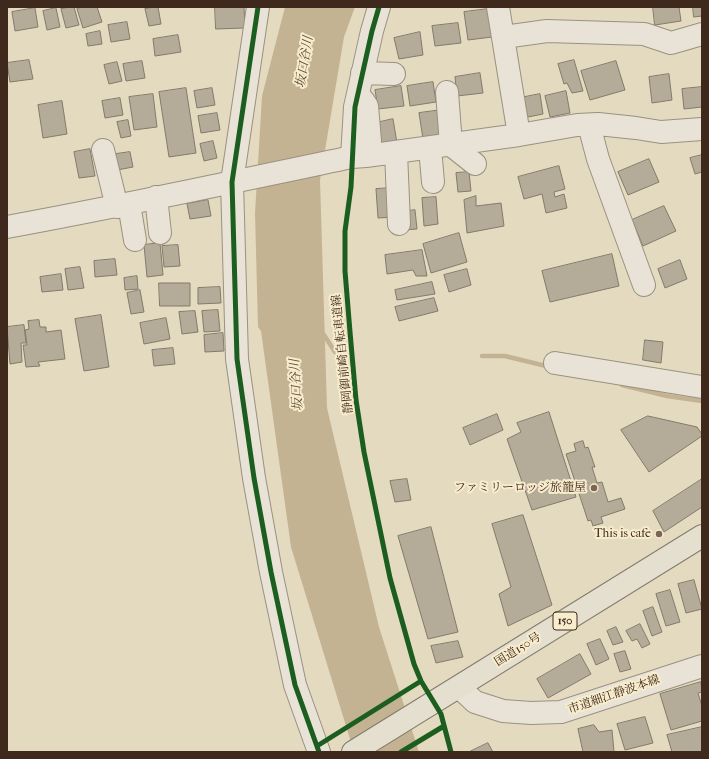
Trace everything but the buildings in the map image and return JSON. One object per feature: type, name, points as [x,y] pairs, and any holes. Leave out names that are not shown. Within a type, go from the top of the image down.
[{"type":"highway","name":"国道150号","points":[[354,752],[702,536]]},
{"type":"street","points":[[258,7],[237,181],[238,359],[254,478],[271,572],[295,685],[319,752]]},
{"type":"street","points":[[352,157],[353,128],[360,82],[379,7]]},
{"type":"street","points":[[498,7],[519,135]]},
{"type":"street","points":[[504,37],[547,32],[644,34],[671,43],[702,34]]},
{"type":"street","points":[[360,82],[394,74]]},
{"type":"street","points":[[360,82],[367,106],[370,141]]},
{"type":"street","points":[[447,92],[452,145],[476,164]]},
{"type":"street","points":[[589,124],[598,159],[644,285]]},
{"type":"street","points":[[7,227],[123,205],[352,157],[452,145],[577,125],[598,124],[661,132],[702,129]]},
{"type":"street","points":[[430,148],[433,182]]},
{"type":"street","points":[[103,150],[135,240]]},
{"type":"street","points":[[396,152],[399,224]]},
{"type":"street","points":[[156,197],[160,233]]},
{"type":"street","points":[[555,363],[702,387]]},
{"type":"street","name":"市道細江静波本線","points":[[459,687],[476,702],[504,711],[531,713],[561,712],[702,666]]},
{"type":"water","name":"坂口谷川","points":[[285,7],[355,7],[344,37],[320,180],[327,408],[379,627],[419,752],[354,752],[291,547],[261,331],[258,327],[255,213],[262,96]]},
{"type":"waterway","points":[[322,332],[335,352]]},
{"type":"waterway","points":[[482,356],[505,356],[550,367]]},
{"type":"waterway","points":[[622,385],[667,396],[702,401]]},
{"type":"cycle path","points":[[258,7],[232,182],[237,359],[254,478],[271,572],[295,685],[319,752]]},
{"type":"cycle path","name":"静岡御前崎自転車道線","points":[[379,7],[372,31],[355,107],[351,187],[345,231],[345,271],[356,400],[364,452],[390,578],[414,664],[421,681],[441,714],[451,752]]},
{"type":"cycle path","points":[[317,746],[421,681]]},
{"type":"cycle path","points":[[401,752],[444,726]]},
{"type":"place","name":"ファミリーロッジ旅籠屋","points":[[594,488]]},
{"type":"place","name":"This is cafe","points":[[659,534]]}]
